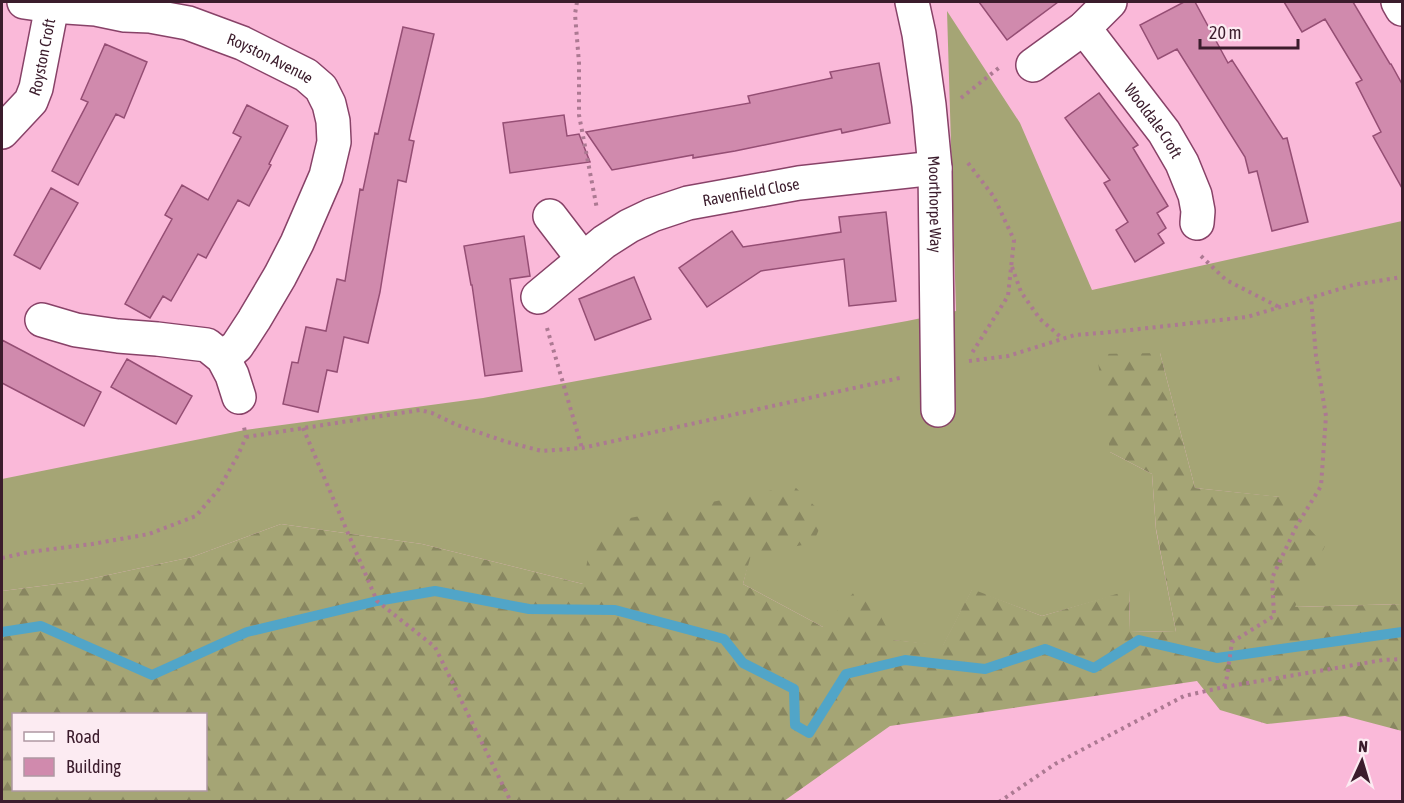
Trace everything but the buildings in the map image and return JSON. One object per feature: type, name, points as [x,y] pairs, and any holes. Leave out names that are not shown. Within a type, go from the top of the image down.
[{"type":"street","name":"Moorthorpe Way","points":[[912,2],[919,33],[931,123],[950,163],[938,370],[938,410]]},
{"type":"street","points":[[1033,65],[1084,28],[1110,2]]},
{"type":"street","points":[[1398,2],[1402,9]]},
{"type":"street","name":"Royston Avenue","points":[[38,4],[96,9],[125,15],[151,9],[242,43],[306,75],[321,88],[329,104],[333,121],[334,142],[326,176],[280,276],[237,346],[223,358]]},
{"type":"street","name":"Royston Croft","points":[[2,132],[31,101],[36,88],[38,4]]},
{"type":"street","name":"Wooldale Croft","points":[[1084,28],[1164,132],[1176,152],[1195,195],[1198,211],[1197,223]]},
{"type":"street","name":"Ravenfield Close","points":[[538,297],[593,251],[629,226],[652,215],[688,203],[799,183],[950,163]]},
{"type":"street","points":[[550,216],[593,251]]},
{"type":"street","points":[[42,320],[75,330],[207,345],[223,358],[232,375],[239,397]]},
{"type":"path","points":[[577,2],[575,14],[579,63],[579,115],[593,251]]},
{"type":"path","points":[[931,123],[1016,55],[1033,65]]},
{"type":"path","points":[[950,163],[994,196],[1014,240],[1008,296],[967,362],[1008,356],[1075,335],[1246,317],[1353,285],[1402,277]]},
{"type":"path","points":[[1197,223],[1196,241],[1202,257],[1226,280],[1280,307]]},
{"type":"path","points":[[1011,267],[1021,292],[1041,319],[1063,339]]},
{"type":"path","points":[[538,297],[582,448]]},
{"type":"path","points":[[1224,687],[1232,642],[1274,616],[1272,578],[1296,527],[1321,486],[1326,416],[1316,356],[1311,298]]},
{"type":"path","points":[[2,558],[149,534],[196,516],[219,489],[246,437],[420,410],[507,442],[542,451],[582,448],[938,370]]},
{"type":"path","points":[[303,428],[377,601],[435,647],[511,801]]},
{"type":"path","points":[[999,801],[1055,764],[1184,696],[1383,660],[1402,659]]},
{"type":"green space","points":[[947,11],[1020,123],[1092,290],[1402,221],[1402,604],[1294,607],[1280,497],[1195,488],[1160,353],[1110,452],[1152,474],[1156,530],[1176,632],[1129,631],[1130,591],[1042,616],[972,590],[943,646],[892,640],[823,627],[743,584],[750,555],[583,584],[422,544],[281,524],[192,557],[80,581],[2,591],[2,479],[245,430],[483,398],[956,311]]},
{"type":"green space","points":[[1160,353],[1195,488],[1281,497],[1325,546],[1295,607],[1402,604],[1402,731],[1345,716],[1267,724],[1220,710],[1197,681],[890,726],[784,801],[2,801],[2,591],[80,581],[192,557],[281,524],[422,544],[583,584],[594,525],[794,486],[825,516],[813,543],[751,555],[743,584],[823,627],[863,582],[893,640],[943,645],[972,589],[1042,616],[1130,590],[1129,631],[1176,632],[1156,529],[1152,474],[1110,452],[1097,354]]},
{"type":"waterway","points":[[2,632],[41,626],[152,675],[247,632],[377,601],[435,591],[529,609],[615,610],[724,639],[743,663],[794,689],[795,725],[809,733],[846,674],[905,660],[985,669],[1045,649],[1094,668],[1139,640],[1217,658],[1402,632]]}]
